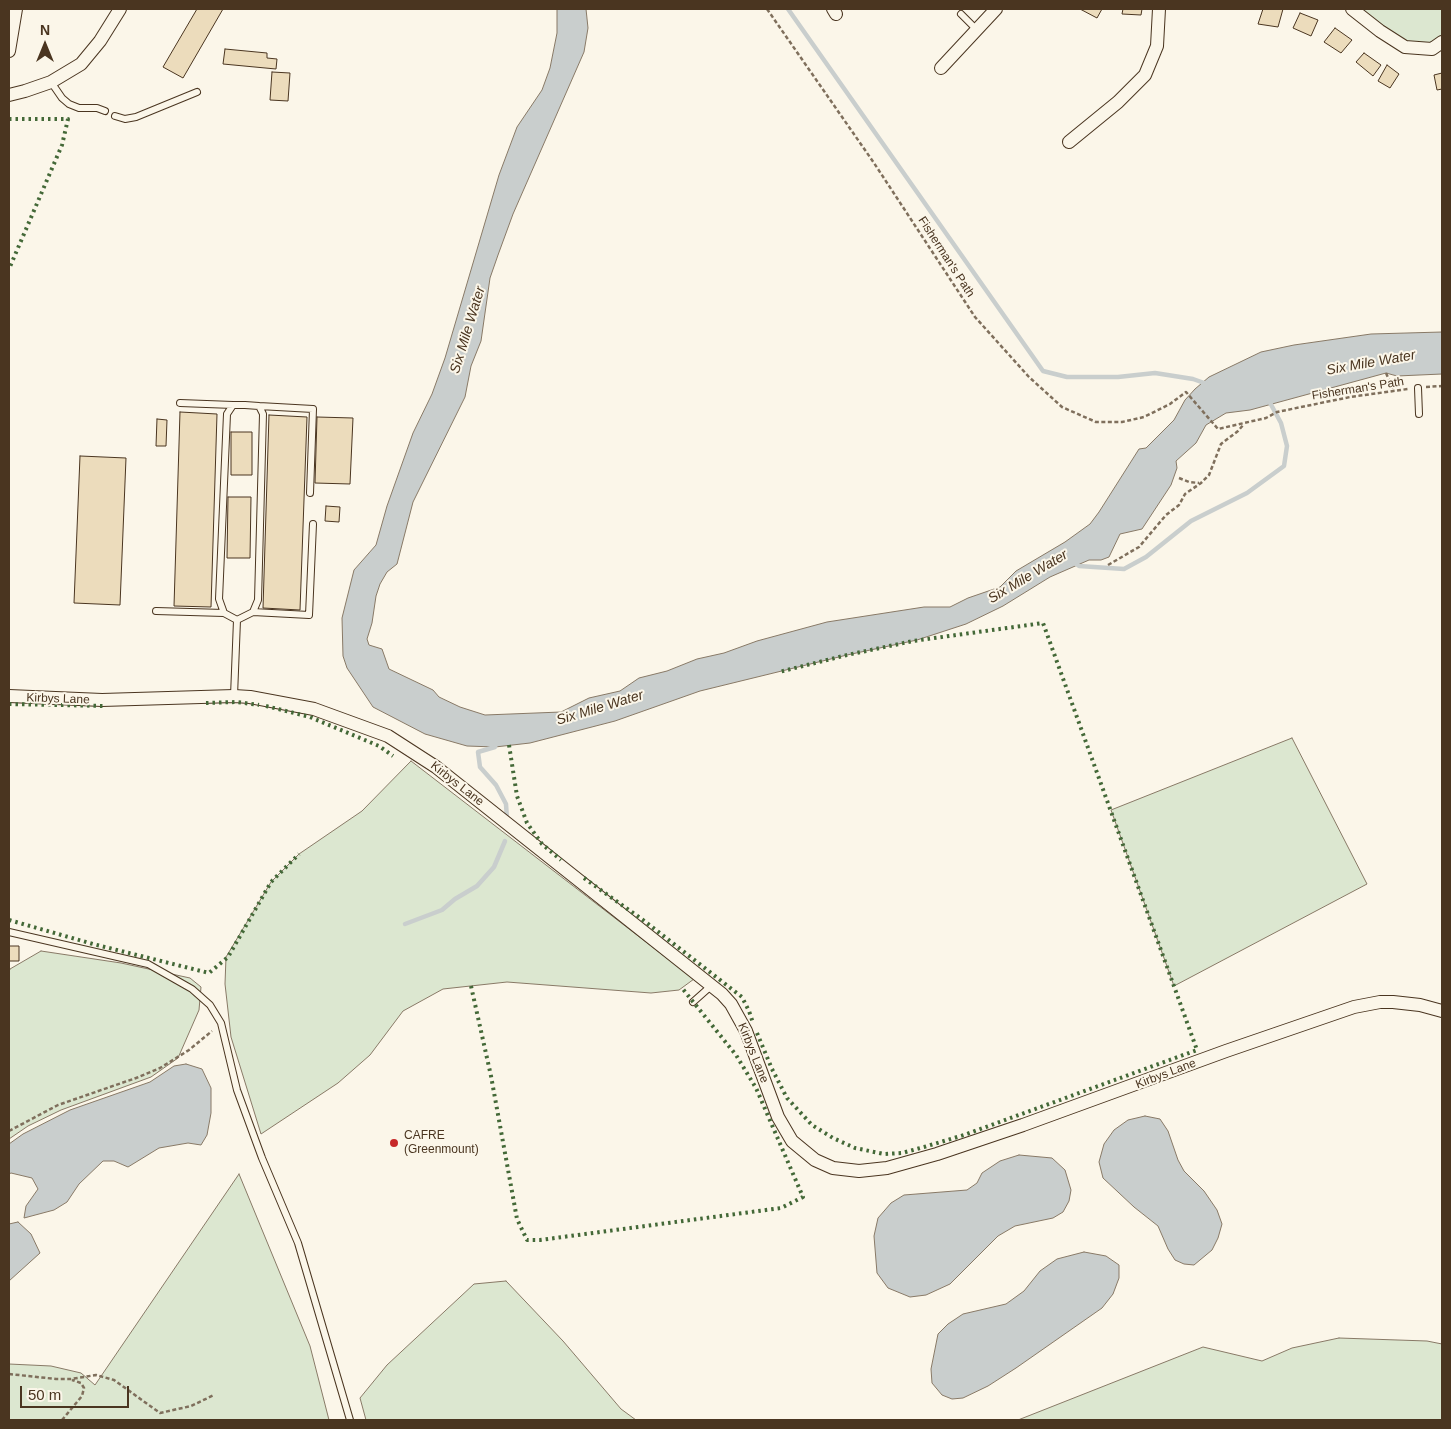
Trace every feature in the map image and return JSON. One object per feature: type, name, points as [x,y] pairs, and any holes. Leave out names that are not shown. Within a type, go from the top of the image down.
[{"type":"street","points":[[9,51],[16,9]]},
{"type":"street","points":[[9,95],[51,82],[72,70],[88,57],[120,9]]},
{"type":"street","points":[[941,68],[996,9]]},
{"type":"street","points":[[1069,142],[1118,102],[1145,75],[1157,46],[1159,9]]},
{"type":"street","points":[[1354,9],[1380,31],[1405,47],[1432,49],[1442,42]]},
{"type":"street","name":"Kirbys Lane","points":[[9,696],[102,700],[234,696],[291,704],[314,710],[388,736],[443,774],[722,994],[750,1029],[778,1117],[792,1141],[815,1160],[834,1168],[859,1171],[887,1168],[937,1154],[1354,1007],[1380,1002],[1393,1002],[1420,1005],[1442,1011]]},
{"type":"lane","points":[[961,14],[977,30]]},
{"type":"lane","points":[[51,82],[62,98],[69,104],[79,108],[97,108],[105,111]]},
{"type":"lane","points":[[115,116],[125,118],[136,117],[197,92]]},
{"type":"lane","points":[[1418,388],[1419,414]]},
{"type":"lane","points":[[180,403],[313,409],[310,493]]},
{"type":"lane","points":[[224,613],[219,600],[226,414],[233,406]]},
{"type":"lane","points":[[253,612],[258,600],[264,414],[259,406]]},
{"type":"lane","points":[[237,620],[253,612],[309,616],[313,524]]},
{"type":"lane","points":[[156,611],[224,613],[237,620]]},
{"type":"lane","points":[[234,696],[237,620]]},
{"type":"lane","points":[[9,932],[148,964],[192,989],[210,1005],[221,1023],[237,1090],[262,1158],[298,1243],[350,1420]]},
{"type":"lane","points":[[693,1002],[711,986]]},
{"type":"path","name":"Fisherman's Path","points":[[767,9],[874,163],[975,317],[1030,377],[1062,407],[1096,422],[1122,422],[1144,417],[1170,404],[1186,392],[1218,429],[1266,418],[1277,412],[1350,396],[1442,386]]},
{"type":"path","points":[[1386,373],[1394,391]]},
{"type":"path","points":[[1108,565],[1139,547],[1166,515],[1179,505],[1185,494],[1209,475],[1220,444],[1238,431],[1245,423]]},
{"type":"path","points":[[1178,478],[1189,482],[1201,483]]},
{"type":"path","points":[[9,1131],[58,1105],[160,1068],[189,1050],[221,1023]]},
{"type":"path","points":[[9,1374],[71,1379],[96,1375],[114,1380],[160,1413],[191,1406],[214,1395]]},
{"type":"path","points":[[62,1420],[82,1396],[84,1388],[81,1383],[71,1379]]},
{"type":"green space","points":[[1360,9],[1442,9],[1442,36],[1433,43],[1406,42]]},
{"type":"green space","points":[[1292,738],[1367,884],[1174,986],[1111,810]]},
{"type":"green space","points":[[411,761],[694,979],[679,990],[651,993],[507,982],[443,989],[403,1011],[370,1055],[338,1083],[261,1134],[231,1037],[225,984],[226,957],[271,882],[299,854],[362,811]]},
{"type":"green space","points":[[41,951],[121,963],[190,978],[201,987],[199,1010],[178,1058],[151,1077],[61,1110],[28,1126],[9,1139],[9,972],[10,969]]},
{"type":"green space","points":[[239,1174],[310,1346],[329,1420],[9,1420],[9,1364],[51,1366],[81,1373],[95,1385]]},
{"type":"green space","points":[[506,1281],[563,1341],[621,1409],[636,1420],[366,1420],[360,1398],[387,1365],[474,1284]]},
{"type":"green space","points":[[1339,1338],[1427,1341],[1442,1344],[1442,1420],[1018,1420],[1203,1347],[1262,1361],[1292,1348]]},
{"type":"water","name":"Six Mile Water","points":[[557,9],[586,9],[588,28],[584,52],[513,214],[490,278],[481,341],[471,366],[465,397],[413,502],[397,564],[387,572],[380,584],[367,639],[369,645],[382,649],[389,669],[433,690],[439,697],[460,707],[485,715],[561,712],[589,698],[620,691],[639,678],[667,671],[697,659],[724,653],[757,641],[827,622],[924,607],[950,607],[968,598],[1000,587],[1016,571],[1065,542],[1090,524],[1139,449],[1146,448],[1174,420],[1185,400],[1195,389],[1209,377],[1261,352],[1294,345],[1371,334],[1442,332],[1442,374],[1397,376],[1386,373],[1250,410],[1226,413],[1206,425],[1196,443],[1176,461],[1177,468],[1171,485],[1142,529],[1120,534],[1109,557],[1101,560],[1089,560],[1050,577],[1003,606],[966,624],[917,640],[700,691],[615,721],[530,743],[495,747],[467,746],[425,734],[373,707],[347,668],[343,656],[342,618],[354,570],[376,545],[387,506],[413,433],[432,394],[445,358],[499,175],[517,127],[542,90],[550,68],[557,33]]},
{"type":"water","points":[[186,1064],[202,1069],[211,1088],[211,1113],[207,1135],[201,1145],[188,1143],[159,1148],[128,1167],[114,1161],[103,1161],[79,1184],[67,1202],[54,1210],[24,1218],[26,1206],[38,1189],[32,1178],[9,1174],[9,1144],[23,1134],[70,1110],[150,1082],[174,1066]]},
{"type":"water","points":[[1145,1116],[1160,1119],[1168,1131],[1184,1171],[1204,1191],[1217,1210],[1222,1224],[1212,1250],[1194,1265],[1184,1264],[1175,1260],[1158,1226],[1103,1178],[1099,1162],[1104,1144],[1114,1130],[1128,1120]]},
{"type":"water","points":[[1019,1155],[1052,1158],[1065,1170],[1071,1190],[1069,1201],[1063,1212],[1053,1218],[1015,1226],[998,1236],[950,1284],[926,1295],[910,1297],[888,1288],[877,1273],[874,1236],[878,1218],[891,1203],[904,1195],[967,1190],[977,1183],[982,1173],[1000,1161]]},
{"type":"water","points":[[18,1222],[31,1234],[40,1253],[9,1281],[9,1224]]},
{"type":"water","points":[[1084,1252],[1106,1256],[1119,1265],[1119,1278],[1113,1294],[1102,1308],[988,1386],[963,1398],[952,1399],[942,1395],[932,1383],[931,1369],[938,1334],[948,1324],[963,1314],[1006,1304],[1024,1291],[1040,1271],[1057,1259]]},
{"type":"building","points":[[197,9],[223,9],[183,78],[163,67]]},
{"type":"building","points":[[1080,9],[1102,9],[1097,18]]},
{"type":"building","points":[[1123,9],[1142,9],[1141,15],[1122,14]]},
{"type":"building","points":[[1263,9],[1283,9],[1278,27],[1258,24]]},
{"type":"building","points":[[1300,13],[1318,20],[1311,36],[1293,28]]},
{"type":"building","points":[[1335,28],[1352,40],[1341,53],[1324,42]]},
{"type":"building","points":[[225,49],[267,53],[267,58],[277,59],[276,69],[223,64]]},
{"type":"building","points":[[1364,53],[1381,65],[1373,76],[1356,62]]},
{"type":"building","points":[[1387,65],[1399,74],[1390,88],[1378,81]]},
{"type":"building","points":[[272,72],[290,73],[288,101],[270,100]]},
{"type":"building","points":[[1442,73],[1442,89],[1437,90],[1434,75]]},
{"type":"building","points":[[180,412],[217,414],[211,607],[174,606]]},
{"type":"building","points":[[269,415],[307,417],[300,610],[263,608]]},
{"type":"building","points":[[317,417],[353,418],[350,484],[315,483]]},
{"type":"building","points":[[157,419],[167,420],[166,446],[156,446]]},
{"type":"building","points":[[231,432],[252,432],[252,475],[231,475]]},
{"type":"building","points":[[80,456],[126,458],[120,605],[74,603]]},
{"type":"building","points":[[228,497],[251,497],[250,558],[227,558]]},
{"type":"building","points":[[326,506],[340,507],[339,522],[325,521]]},
{"type":"building","points":[[9,946],[19,946],[19,961],[9,961]]},
{"type":"waterway","points":[[788,9],[1043,371],[1067,377],[1118,377],[1155,373],[1193,379],[1207,384]]},
{"type":"waterway","name":"Six Mile Water","points":[[1073,562],[1079,566],[1124,569],[1146,557],[1191,521],[1247,493],[1284,466],[1287,446],[1281,423],[1268,399]]},
{"type":"waterway","points":[[496,743],[495,747],[478,752],[480,767],[496,785],[506,804],[507,819]]},
{"type":"waterway","points":[[405,924],[442,910],[455,899],[477,886],[494,867],[505,841]]},
{"type":"hedge","points":[[9,119],[68,119],[62,145],[9,269]]},
{"type":"hedge","points":[[757,1033],[787,1098],[812,1125],[833,1138],[855,1148],[884,1154],[902,1153],[964,1135],[1197,1050],[1043,623],[913,641],[779,672]]},
{"type":"hedge","points":[[206,703],[237,702],[259,705]]},
{"type":"hedge","points":[[9,704],[106,706]]},
{"type":"hedge","points":[[266,706],[310,717],[379,746],[393,756]]},
{"type":"hedge","points":[[509,745],[517,796],[527,823],[542,844],[561,860]]},
{"type":"hedge","points":[[9,920],[93,944],[209,973],[228,957],[271,882],[299,854]]},
{"type":"hedge","points":[[584,878],[643,920],[742,997],[753,1023]]},
{"type":"hedge","points":[[471,986],[491,1076],[517,1219],[527,1240],[540,1240],[781,1208],[803,1197],[756,1088],[736,1055],[682,988]]},
{"type":"place","name":"CAFRE (Greenmount)","points":[[394,1143]]}]
